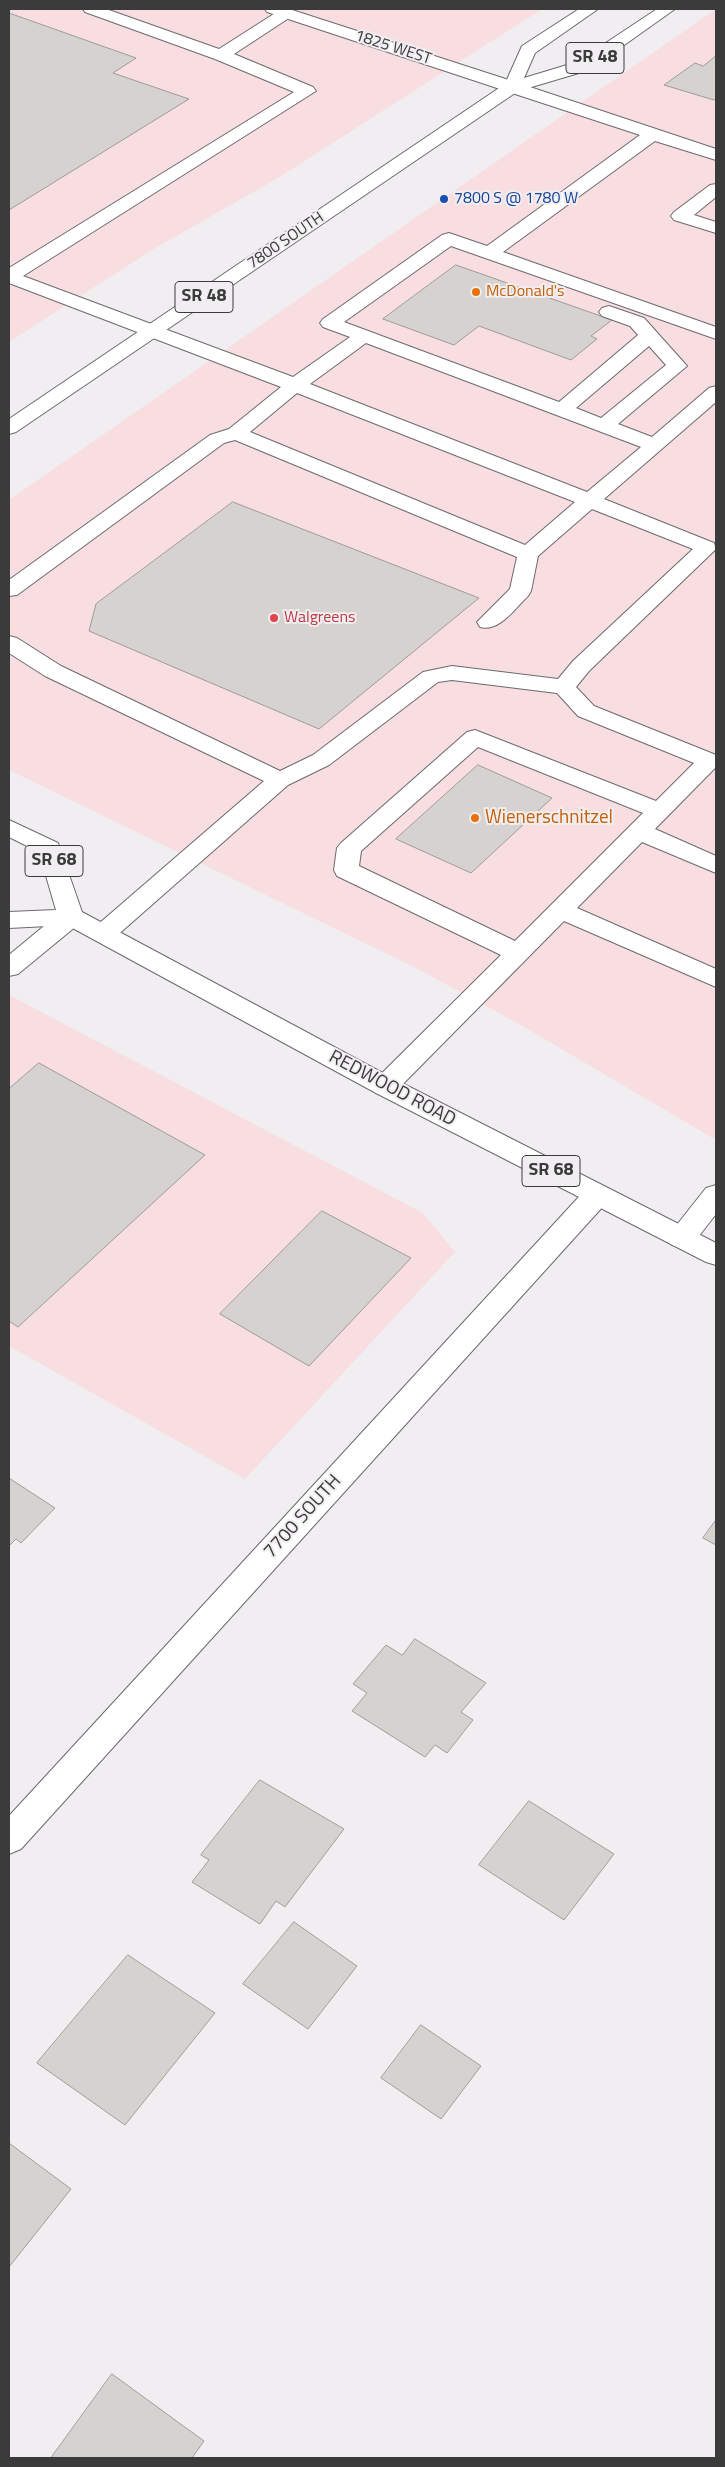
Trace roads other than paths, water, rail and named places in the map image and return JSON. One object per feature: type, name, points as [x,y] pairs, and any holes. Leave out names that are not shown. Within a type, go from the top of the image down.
[{"type":"main road","points":[[9,277],[307,91],[220,54],[91,9]]},
{"type":"main road","name":"SR 48","points":[[512,87],[528,50],[590,9]]},
{"type":"main road","name":"7800 SOUTH","points":[[9,428],[512,87],[583,66],[667,9]]},
{"type":"main road","points":[[220,54],[279,11]]},
{"type":"main road","name":"1825 WEST","points":[[279,11],[716,155]]},
{"type":"main road","points":[[489,253],[653,134]]},
{"type":"main road","points":[[716,189],[680,216],[716,228]]},
{"type":"main road","points":[[654,444],[330,323],[449,239],[716,333]]},
{"type":"main road","points":[[344,328],[445,255],[636,322],[677,366],[604,426]]},
{"type":"main road","points":[[9,277],[295,385],[712,548],[581,666],[564,687]]},
{"type":"main road","points":[[9,590],[217,439],[236,433],[295,385],[364,336]]},
{"type":"main road","points":[[562,410],[649,336]]},
{"type":"main road","points":[[488,622],[520,591],[528,554],[716,392]]},
{"type":"main road","points":[[236,433],[528,554]]},
{"type":"main road","points":[[9,643],[53,671],[280,780]]},
{"type":"main road","points":[[104,933],[280,780],[321,760],[431,677],[454,652]]},
{"type":"main road","points":[[385,1086],[660,811],[712,756],[586,711],[564,687],[452,673],[431,677]]},
{"type":"main road","points":[[518,953],[346,870],[349,848],[475,737],[660,811]]},
{"type":"main road","name":"SR 68","points":[[9,828],[50,848],[71,917]]},
{"type":"main road","points":[[639,831],[716,865]]},
{"type":"main road","points":[[561,910],[716,979]]},
{"type":"main road","points":[[9,968],[71,917]]},
{"type":"main road","name":"REDWOOD ROAD","points":[[9,920],[71,917],[104,933],[385,1086],[716,1255]]},
{"type":"main road","name":"7700 SOUTH","points":[[9,1840],[597,1194]]},
{"type":"main road","points":[[682,1238],[716,1195]]},
{"type":"place","name":"7800 S @ 1780 W","points":[[444,199]]},
{"type":"place","name":"McDonald's","points":[[476,292]]},
{"type":"place","name":"Walgreens","points":[[274,618]]},
{"type":"place","name":"Wienerschnitzel","points":[[475,818]]}]
